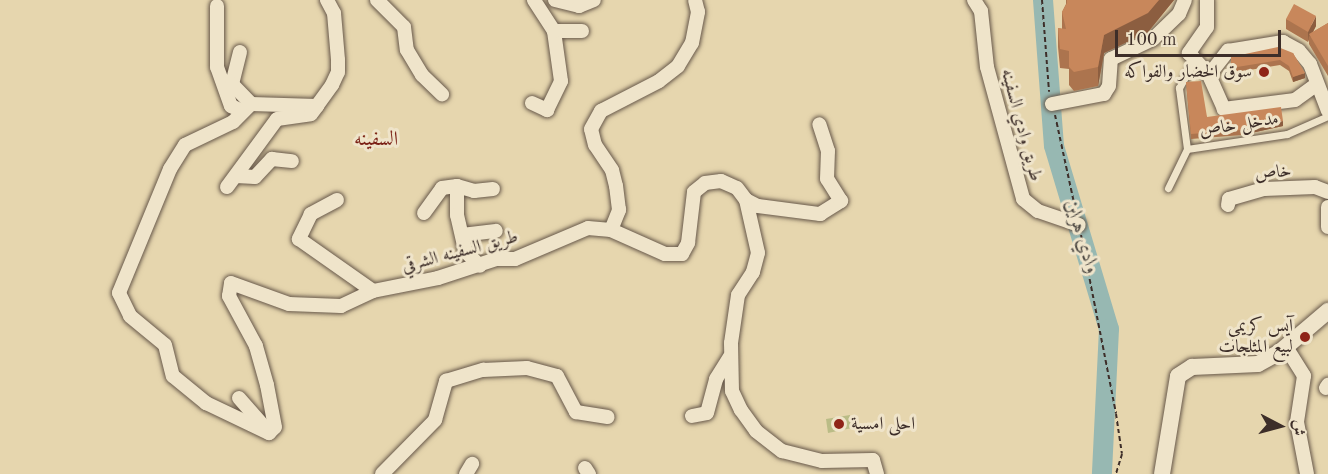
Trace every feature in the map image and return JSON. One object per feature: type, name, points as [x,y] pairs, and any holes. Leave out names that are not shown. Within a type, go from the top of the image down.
[{"type":"street","points":[[292,161],[272,159],[255,177],[232,181],[277,119],[311,114],[338,72],[334,13],[327,0]]},
{"type":"street","points":[[377,0],[404,27],[406,50],[422,75],[442,94]]},
{"type":"street","points":[[532,103],[547,110],[556,98],[561,81],[554,31],[534,0]]},
{"type":"street","points":[[555,0],[579,6],[594,0]]},
{"type":"street","points":[[611,230],[619,210],[616,186],[612,170],[595,145],[591,129],[601,111],[659,81],[678,66],[692,44],[698,12],[695,0]]},
{"type":"street","name":"طريق وادي السفينه","points":[[974,0],[981,11],[987,67],[1023,199],[1038,211],[1079,225]]},
{"type":"street","points":[[1052,104],[1104,94],[1109,86],[1111,59],[1153,39],[1179,14],[1185,0]]},
{"type":"street","points":[[1207,0],[1207,27],[1189,53],[1209,75],[1224,109],[1295,100],[1317,84]]},
{"type":"street","points":[[217,6],[215,50],[220,78],[231,106],[317,106]]},
{"type":"street","points":[[554,31],[582,31]]},
{"type":"street","points":[[1209,75],[1228,51],[1283,42],[1304,57],[1328,111]]},
{"type":"street","points":[[240,52],[232,84],[246,107]]},
{"type":"street","points":[[246,107],[233,122],[185,145],[170,169],[119,293],[130,316],[165,345],[173,376],[206,403],[269,433]]},
{"type":"street","points":[[746,200],[758,206],[820,214],[841,201],[827,179],[828,151],[819,124]]},
{"type":"street","name":"طريق السفينه الشرقي","points":[[269,433],[275,427],[267,385],[256,346],[229,296],[231,283],[300,304],[341,306],[373,291],[480,266],[496,259],[515,259],[588,228],[611,230],[665,254],[682,254],[688,243],[694,192],[705,183],[721,181],[737,188],[746,200]]},
{"type":"street","points":[[458,186],[465,251],[480,266]]},
{"type":"street","points":[[424,213],[442,188],[458,186],[474,191],[493,189]]},
{"type":"street","name":"خاص","points":[[1228,205],[1228,199],[1264,189],[1315,187],[1328,192]]},
{"type":"street","points":[[336,200],[311,214],[299,239],[373,291]]},
{"type":"street","points":[[746,200],[758,253],[753,272],[738,296],[730,357],[732,391],[741,410],[768,442],[782,451],[822,461],[873,459],[877,474]]},
{"type":"street","points":[[1328,207],[1328,226]]},
{"type":"street","points":[[462,235],[495,231]]},
{"type":"street","points":[[1162,474],[1178,376],[1192,367],[1258,364],[1286,347],[1328,311]]},
{"type":"street","points":[[1286,347],[1304,376],[1297,422],[1307,474]]},
{"type":"street","points":[[692,416],[707,413],[716,379],[730,357]]},
{"type":"street","points":[[382,474],[435,420],[446,381],[483,370],[527,368],[557,376],[576,412],[608,417]]},
{"type":"street","points":[[239,398],[269,433]]},
{"type":"lane","name":"مدخل خاص","points":[[1168,188],[1187,148],[1179,88],[1194,61]]},
{"type":"lane","name":"مدخل خاص","points":[[1187,148],[1287,134],[1328,116]]},
{"type":"green space","name":"احلى امسية","points":[[850,415],[852,428],[828,433],[826,419]]},
{"type":"building","points":[[1067,0],[1159,0],[1148,13],[1104,35],[1098,67],[1074,72],[1069,67],[1069,51],[1060,49],[1058,28],[1066,29],[1062,12]]},
{"type":"building","points":[[1294,4],[1316,16],[1308,32],[1286,19]]},
{"type":"building","points":[[1328,23],[1328,66],[1309,34]]},
{"type":"building","points":[[1278,47],[1293,53],[1305,73],[1293,77],[1289,66],[1280,60],[1231,68],[1231,57]]},
{"type":"building","points":[[1201,81],[1207,117],[1281,107],[1283,121],[1242,130],[1191,134],[1186,82]]},
{"type":"waterway","name":"وادي هراين","points":[[1043,0],[1054,146],[1109,329],[1102,474]]},
{"type":"place","name":"سوق الخضار والفواكه","points":[[1264,72]]},
{"type":"place","name":"آيس كريمي لبيع المثلجات","points":[[1305,337]]},
{"type":"place","name":"احلى امسية","points":[[839,424]]},
{"type":"district","name":"السفينه","points":[[376,140]]}]
